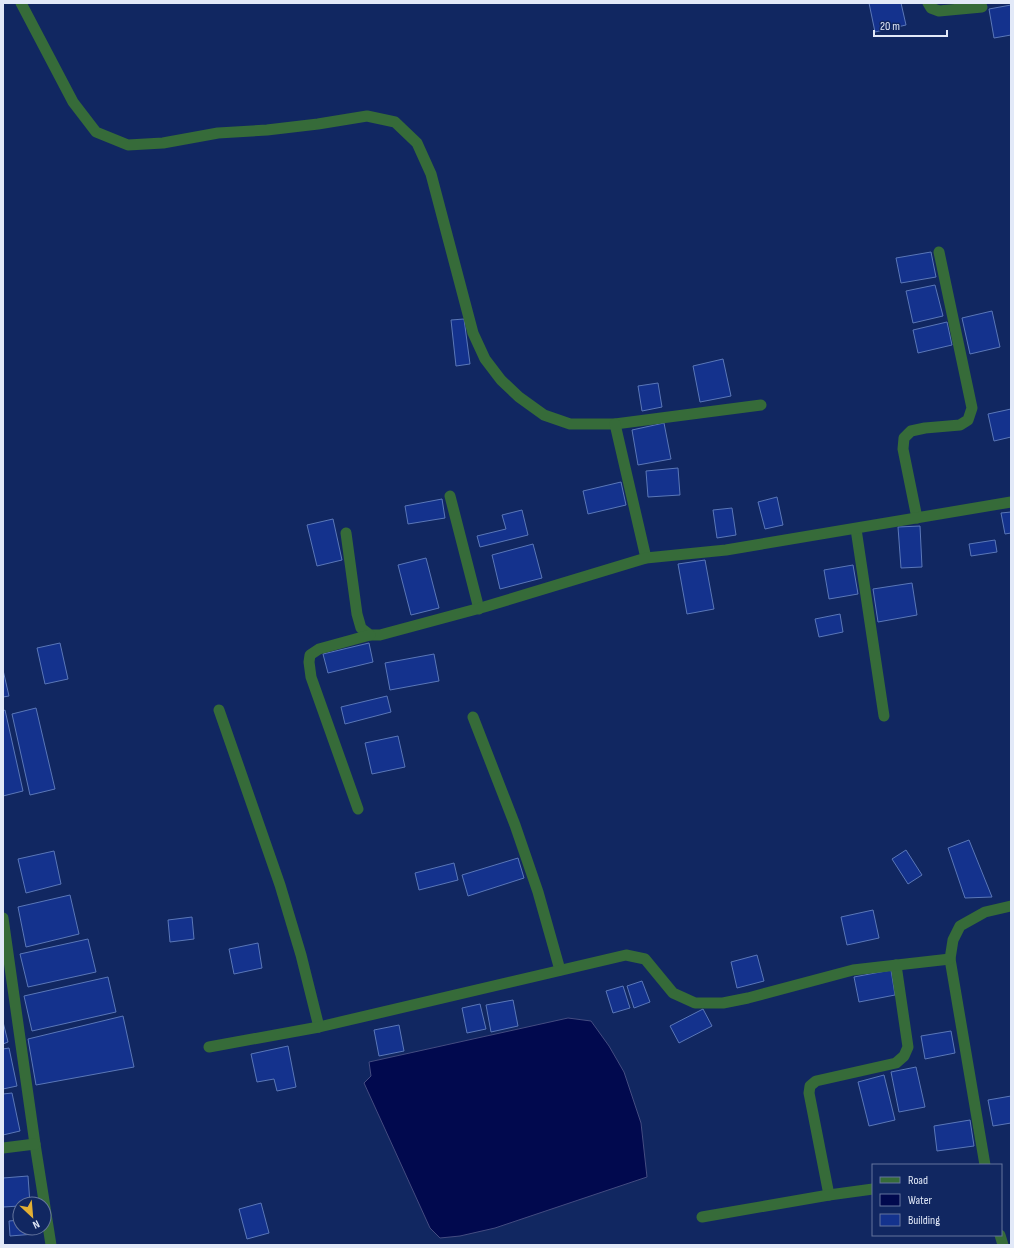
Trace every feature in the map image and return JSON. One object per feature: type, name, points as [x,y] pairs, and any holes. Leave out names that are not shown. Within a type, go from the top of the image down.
[{"type":"street","points":[[21,3],[73,102],[96,132],[128,145],[163,143],[218,133],[267,130],[367,116],[395,122],[417,143],[431,174],[473,333],[485,359],[502,380],[519,397],[544,415],[570,424],[615,424],[760,405]]},
{"type":"street","points":[[928,3],[931,8],[938,11],[982,7]]},
{"type":"street","points":[[917,518],[903,449],[904,438],[911,431],[925,428],[960,425],[968,420],[972,408],[939,252]]},
{"type":"street","points":[[615,424],[646,558]]},
{"type":"street","points":[[450,496],[479,609]]},
{"type":"street","points":[[358,809],[311,677],[309,662],[310,655],[319,649],[370,635],[380,635],[479,609],[646,558],[726,550],[1011,502]]},
{"type":"street","points":[[856,529],[884,716]]},
{"type":"street","points":[[346,533],[357,614],[361,628],[370,635]]},
{"type":"street","points":[[219,710],[282,892],[301,955],[319,1027]]},
{"type":"street","points":[[474,717],[518,832],[538,892],[560,970]]},
{"type":"street","points":[[985,1164],[950,959],[953,940],[960,926],[985,912],[1011,906]]},
{"type":"street","points":[[3,918],[51,1245]]},
{"type":"street","points":[[209,1047],[319,1027],[626,955],[644,959],[673,993],[695,1003],[723,1003],[748,998],[853,970],[950,959]]},
{"type":"street","points":[[829,1195],[809,1093],[810,1086],[816,1081],[896,1063],[904,1056],[908,1047],[896,965]]},
{"type":"street","points":[[3,1148],[35,1144]]},
{"type":"street","points":[[702,1217],[872,1189]]},
{"type":"water","points":[[568,1018],[591,1021],[609,1046],[624,1072],[641,1123],[647,1177],[495,1228],[460,1236],[440,1238],[430,1228],[364,1083],[371,1076],[369,1062]]},
{"type":"building","points":[[869,3],[901,3],[906,25],[875,32]]},
{"type":"building","points":[[1011,5],[1011,35],[994,38],[989,9]]},
{"type":"building","points":[[931,252],[936,277],[901,283],[896,258]]},
{"type":"building","points":[[935,285],[943,316],[913,323],[906,291]]},
{"type":"building","points":[[992,311],[1000,347],[970,354],[962,318]]},
{"type":"building","points":[[464,319],[470,364],[456,366],[451,320]]},
{"type":"building","points":[[947,322],[952,345],[918,353],[913,330]]},
{"type":"building","points":[[723,359],[731,396],[700,402],[693,366]]},
{"type":"building","points":[[658,383],[662,407],[642,411],[638,386]]},
{"type":"building","points":[[1011,409],[1011,437],[994,441],[988,414]]},
{"type":"building","points":[[664,423],[671,459],[638,465],[632,430]]},
{"type":"building","points":[[678,468],[680,495],[648,497],[646,471]]},
{"type":"building","points":[[621,482],[626,505],[588,514],[583,491]]},
{"type":"building","points":[[777,497],[783,525],[765,529],[758,502]]},
{"type":"building","points":[[442,499],[445,518],[408,524],[405,506]]},
{"type":"building","points":[[732,508],[736,535],[717,538],[713,510]]},
{"type":"building","points":[[522,510],[528,535],[480,547],[477,536],[506,529],[502,515]]},
{"type":"building","points":[[1011,512],[1011,533],[1005,534],[1001,513]]},
{"type":"building","points":[[333,519],[342,560],[317,566],[307,525]]},
{"type":"building","points":[[920,526],[922,567],[901,568],[898,527]]},
{"type":"building","points":[[995,540],[997,552],[971,556],[969,544]]},
{"type":"building","points":[[533,544],[542,578],[500,589],[492,555]]},
{"type":"building","points":[[426,558],[439,608],[411,615],[398,565]]},
{"type":"building","points":[[705,560],[714,609],[687,614],[678,564]]},
{"type":"building","points":[[853,565],[858,594],[829,599],[824,570]]},
{"type":"building","points":[[912,583],[917,615],[878,622],[873,589]]},
{"type":"building","points":[[840,614],[843,632],[819,637],[815,619]]},
{"type":"building","points":[[60,643],[68,679],[45,684],[37,648]]},
{"type":"building","points":[[369,643],[373,662],[328,673],[323,654]]},
{"type":"building","points":[[434,654],[439,681],[390,690],[385,663]]},
{"type":"building","points":[[3,670],[9,696],[3,697]]},
{"type":"building","points":[[387,696],[391,712],[345,724],[341,707]]},
{"type":"building","points":[[36,708],[55,789],[30,795],[12,714]]},
{"type":"building","points":[[5,710],[23,791],[3,796],[3,711]]},
{"type":"building","points":[[398,736],[405,767],[372,774],[365,743]]},
{"type":"building","points":[[969,840],[992,897],[965,898],[948,848]]},
{"type":"building","points":[[906,850],[922,875],[908,884],[892,859]]},
{"type":"building","points":[[54,851],[61,884],[26,893],[18,859]]},
{"type":"building","points":[[518,858],[524,878],[468,896],[462,875]]},
{"type":"building","points":[[454,863],[458,880],[419,890],[415,873]]},
{"type":"building","points":[[70,895],[79,934],[26,947],[18,907]]},
{"type":"building","points":[[873,910],[879,938],[847,945],[841,917]]},
{"type":"building","points":[[192,917],[194,939],[170,942],[168,920]]},
{"type":"building","points":[[88,939],[96,972],[28,987],[20,954]]},
{"type":"building","points":[[258,943],[262,968],[234,974],[229,949]]},
{"type":"building","points":[[757,955],[764,981],[737,988],[731,962]]},
{"type":"building","points":[[891,970],[895,995],[859,1002],[854,977]]},
{"type":"building","points":[[108,977],[116,1012],[32,1031],[24,996]]},
{"type":"building","points":[[642,981],[650,1002],[634,1008],[627,986]]},
{"type":"building","points":[[623,986],[630,1008],[613,1013],[606,991]]},
{"type":"building","points":[[513,1000],[518,1026],[491,1032],[486,1005]]},
{"type":"building","points":[[480,1004],[486,1029],[467,1033],[462,1008]]},
{"type":"building","points":[[703,1009],[712,1026],[679,1043],[670,1026]]},
{"type":"building","points":[[123,1016],[134,1067],[36,1085],[28,1039]]},
{"type":"building","points":[[3,1022],[8,1042],[3,1044]]},
{"type":"building","points":[[399,1025],[404,1051],[379,1056],[374,1030]]},
{"type":"building","points":[[951,1031],[955,1053],[925,1059],[921,1036]]},
{"type":"building","points":[[288,1046],[296,1087],[277,1091],[274,1079],[257,1082],[251,1054]]},
{"type":"building","points":[[9,1048],[17,1086],[3,1089],[3,1049]]},
{"type":"building","points":[[916,1067],[925,1107],[899,1112],[891,1072]]},
{"type":"building","points":[[884,1075],[895,1120],[869,1126],[858,1082]]},
{"type":"building","points":[[12,1093],[20,1131],[3,1135],[3,1094]]},
{"type":"building","points":[[1011,1096],[1011,1123],[993,1126],[988,1100]]},
{"type":"building","points":[[970,1120],[974,1146],[937,1151],[934,1126]]},
{"type":"building","points":[[28,1176],[29,1196],[12,1196],[12,1206],[3,1207],[3,1178]]},
{"type":"building","points":[[261,1203],[269,1233],[247,1239],[239,1209]]},
{"type":"building","points":[[9,1221],[12,1221],[12,1236],[10,1236]]}]
